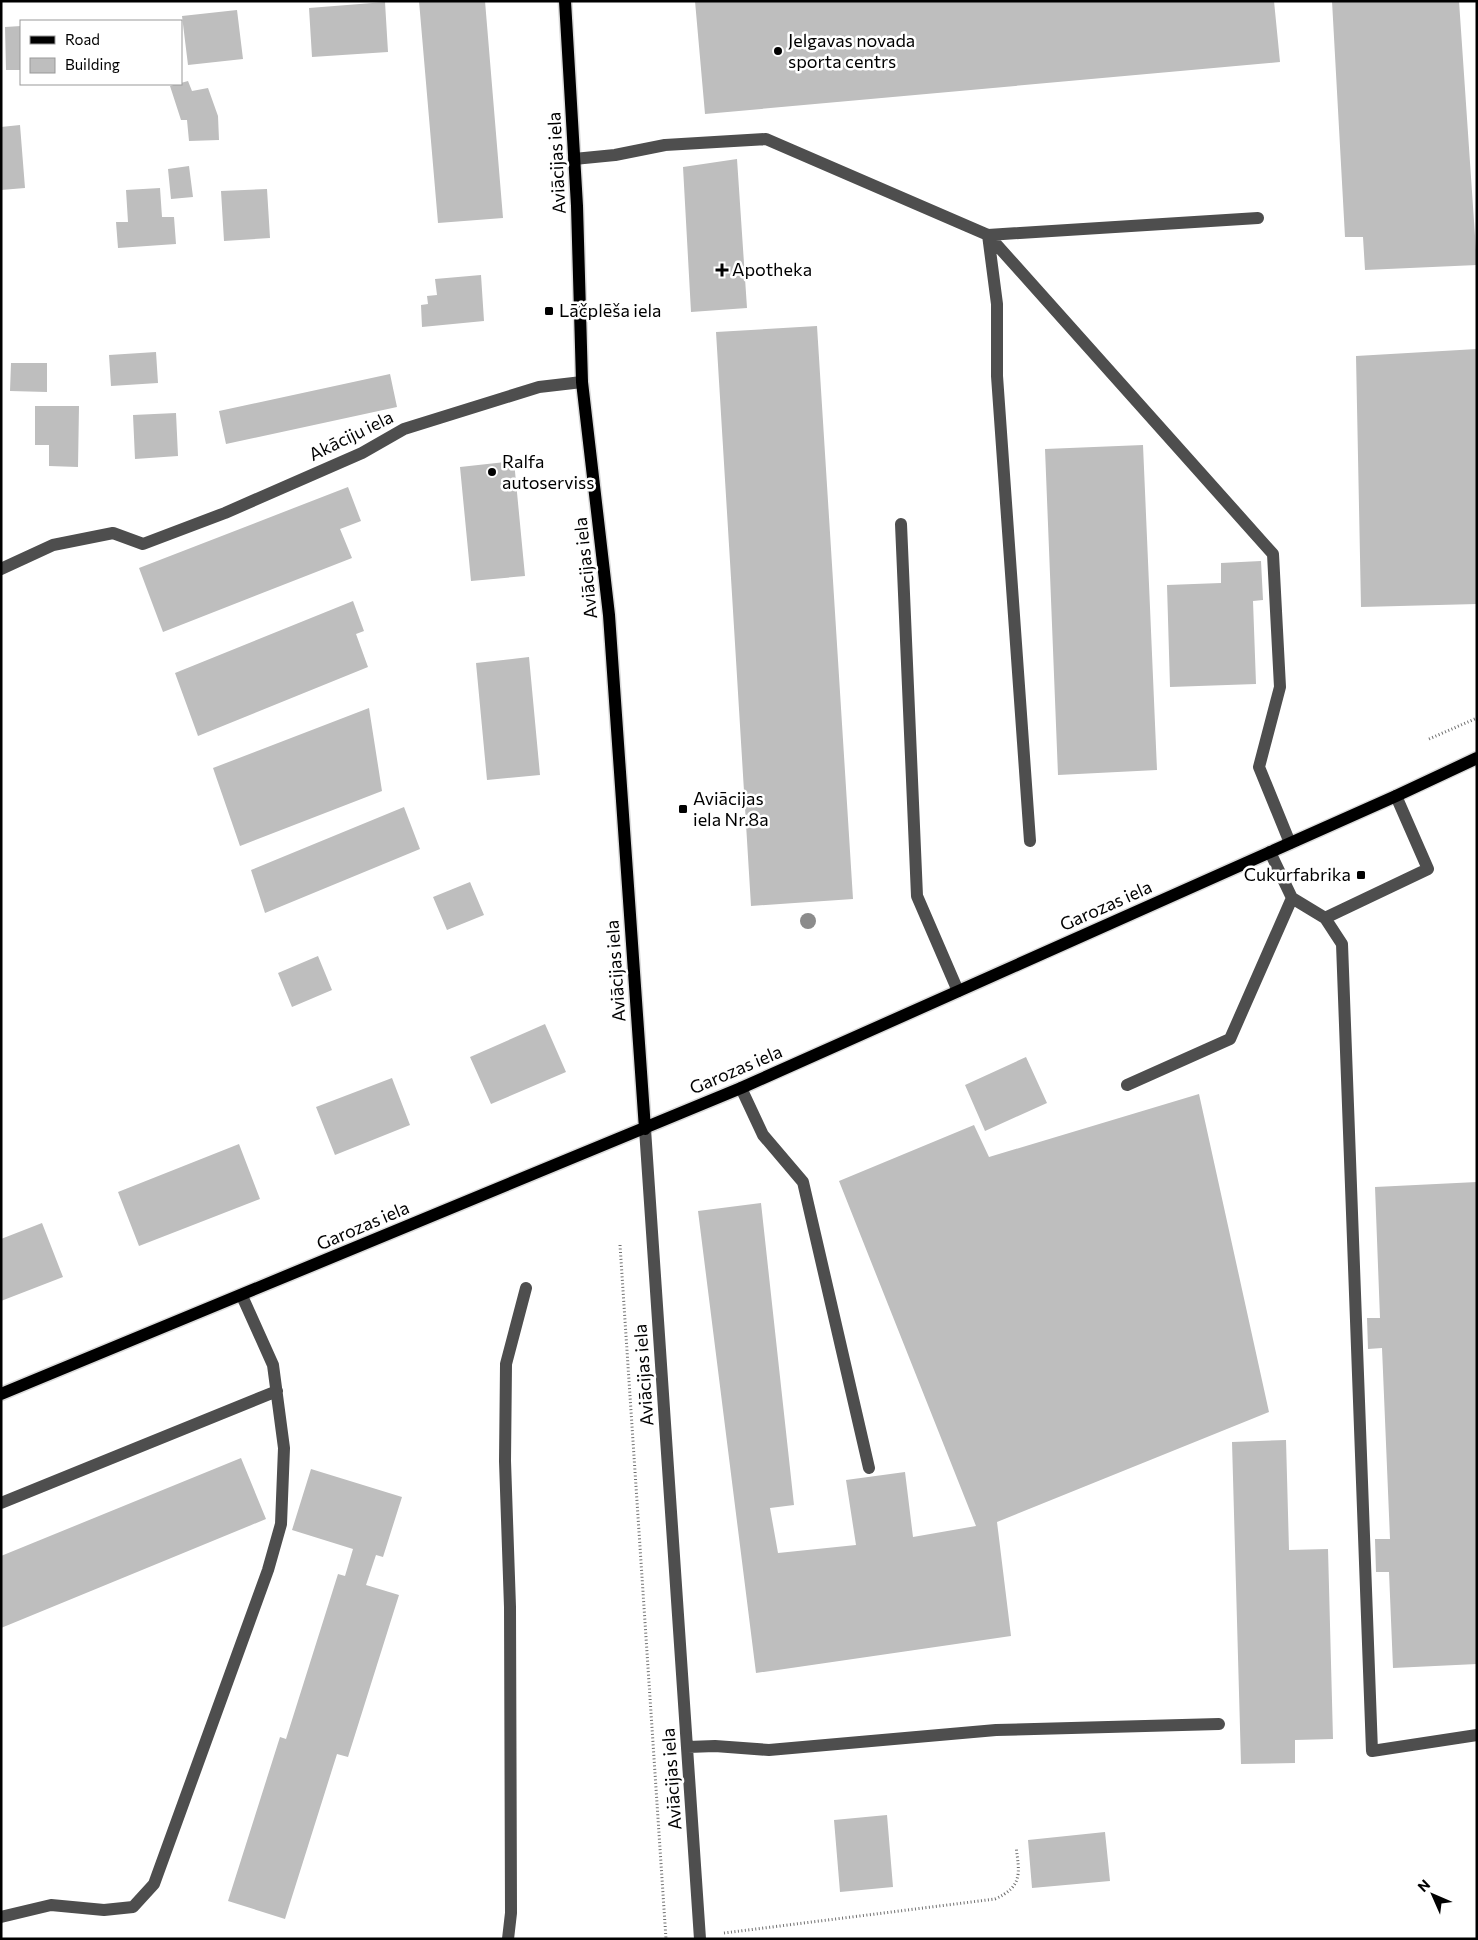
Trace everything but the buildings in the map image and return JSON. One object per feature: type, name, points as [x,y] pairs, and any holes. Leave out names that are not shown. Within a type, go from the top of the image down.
[{"type":"main road","name":"Aviācijas iela","points":[[565,1],[574,159],[582,382],[609,615],[645,1129]]},
{"type":"main road","name":"Garozas iela","points":[[1,1394],[242,1296],[741,1088],[1396,796],[1477,758]]},
{"type":"street","points":[[574,159],[616,155],[665,145],[766,139],[988,235],[1273,554],[1280,687],[1259,767],[1290,843]]},
{"type":"street","points":[[988,235],[1258,218]]},
{"type":"street","points":[[988,235],[998,304],[997,376],[1030,841]]},
{"type":"street","name":"Akāciju iela","points":[[1,569],[54,545],[112,533],[143,544],[225,513],[353,457],[404,429],[539,387],[582,382]]},
{"type":"street","points":[[901,524],[917,896],[958,991]]},
{"type":"street","points":[[1325,918],[1428,869],[1396,796]]},
{"type":"street","points":[[1270,852],[1292,898],[1325,918],[1342,944],[1372,1751],[1477,1735]]},
{"type":"street","points":[[1127,1085],[1230,1039],[1292,898]]},
{"type":"street","points":[[741,1088],[763,1135],[803,1182],[869,1468]]},
{"type":"street","name":"Aviācijas iela","points":[[645,1129],[700,1937]]},
{"type":"street","points":[[508,1939],[511,1913],[510,1617],[506,1461],[506,1364],[526,1288]]},
{"type":"street","points":[[1,1917],[51,1905],[104,1910],[133,1907],[154,1884],[268,1570],[281,1524],[284,1448],[273,1365],[242,1296]]},
{"type":"street","points":[[1,1503],[277,1391]]},
{"type":"street","points":[[688,1747],[715,1746],[769,1750],[996,1730],[1219,1724]]},
{"type":"path","points":[[1428,739],[1477,718]]},
{"type":"path","points":[[620,1245],[666,1939]]},
{"type":"path","points":[[700,1937],[995,1899],[1009,1893],[1017,1882],[1019,1868],[1016,1847]]},
{"type":"place","name":"Jelgavas novada sporta centrs","points":[[778,51]]},
{"type":"place","name":"Apotheka","points":[[722,270]]},
{"type":"place","name":"Lāčplēša iela","points":[[549,311]]},
{"type":"place","name":"Ralfa autoserviss","points":[[492,472]]},
{"type":"place","name":"Aviācijas iela Nr.8a","points":[[683,809]]},
{"type":"place","name":"Cukurfabrika","points":[[1361,875]]}]
